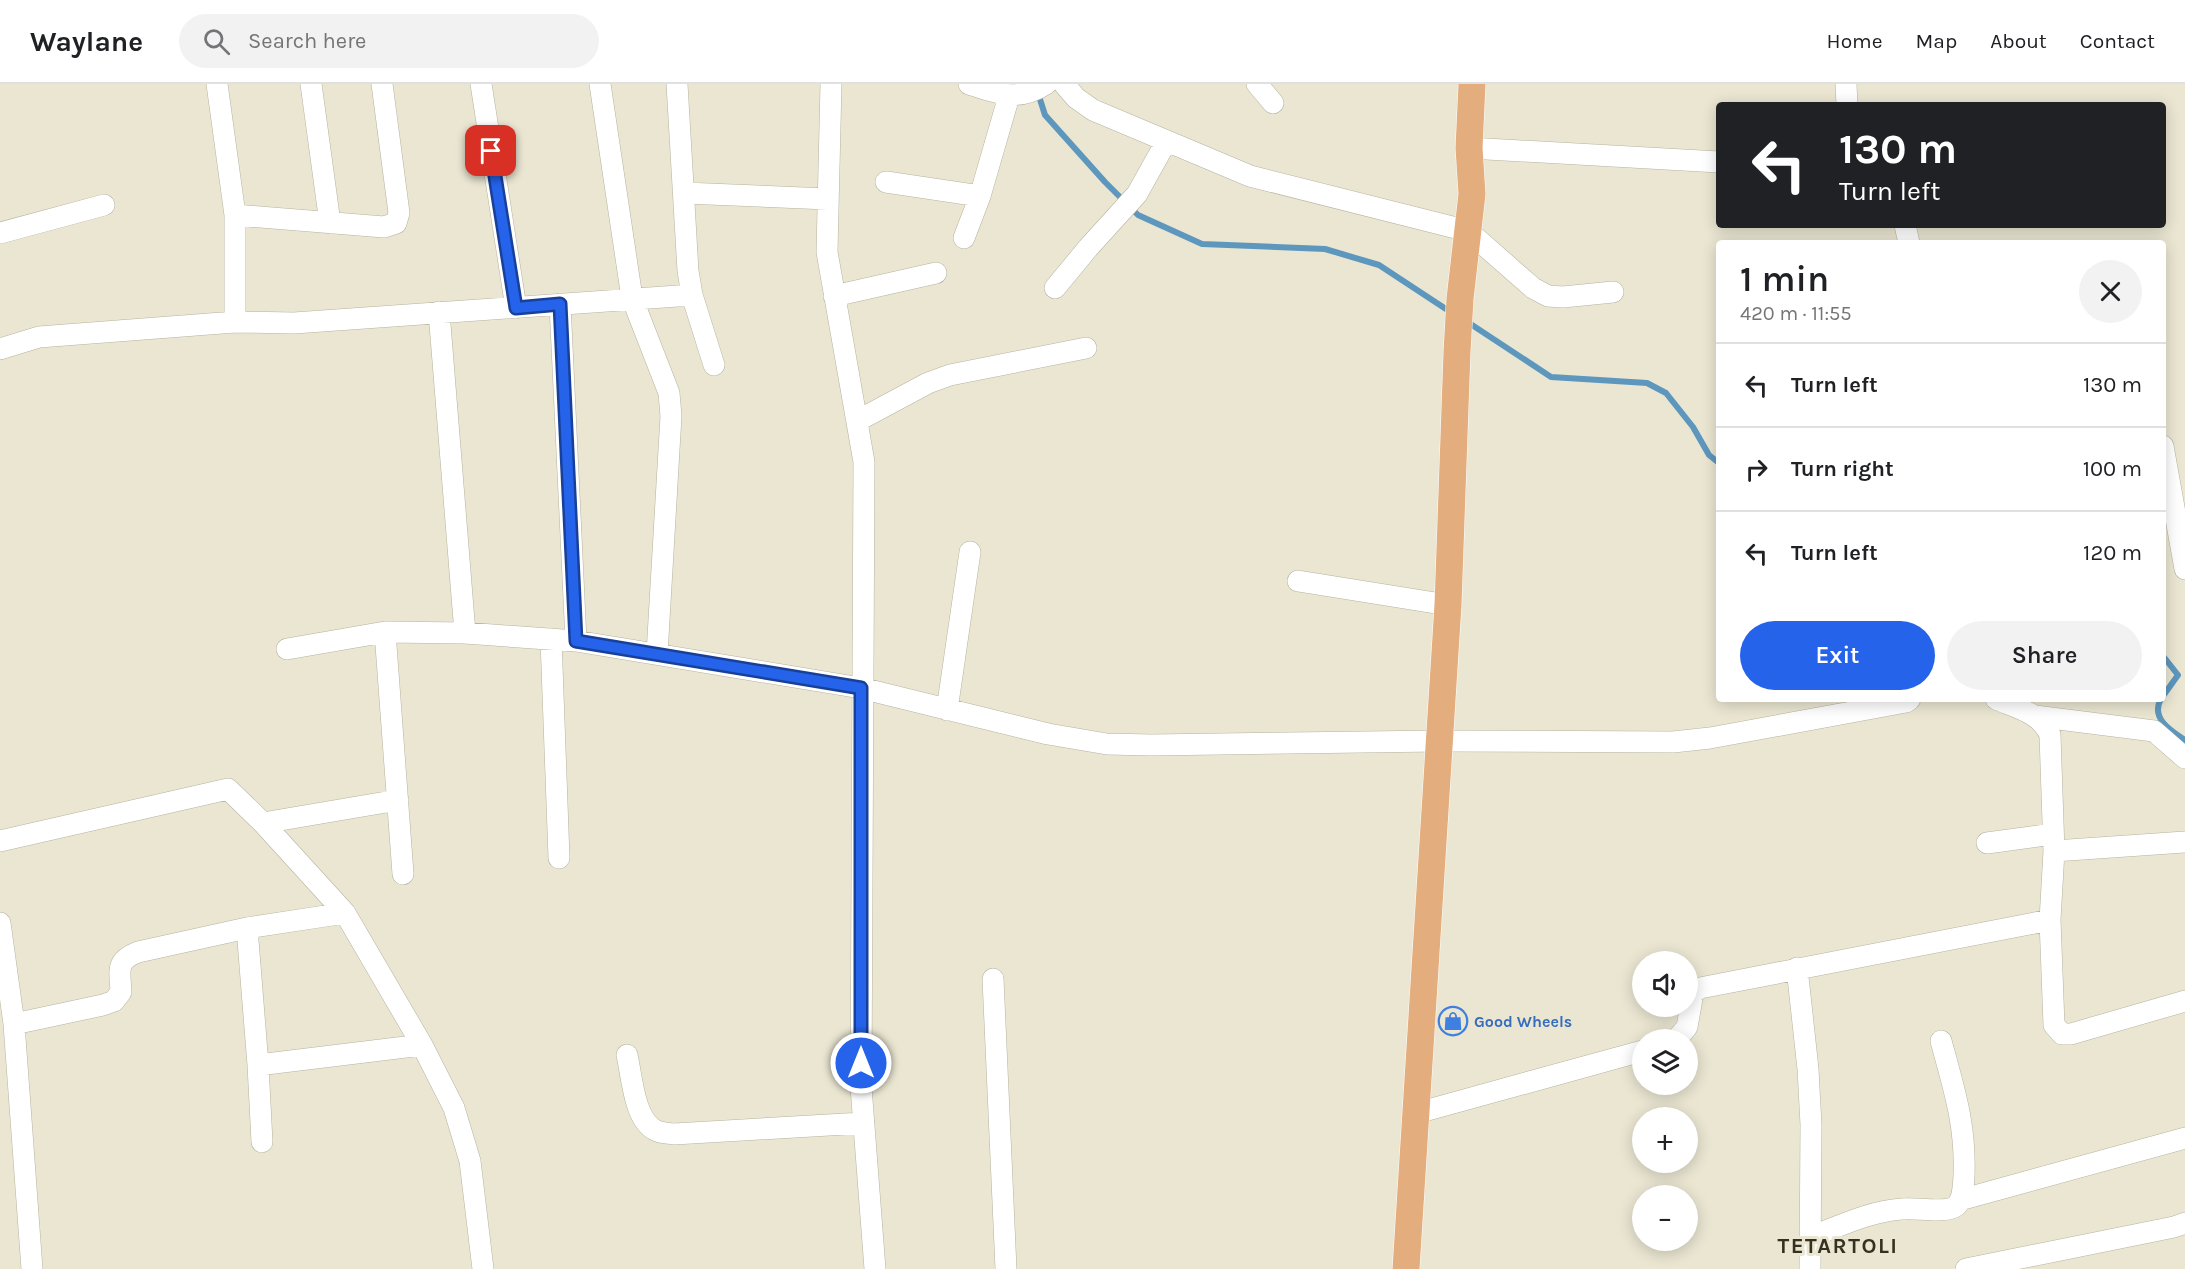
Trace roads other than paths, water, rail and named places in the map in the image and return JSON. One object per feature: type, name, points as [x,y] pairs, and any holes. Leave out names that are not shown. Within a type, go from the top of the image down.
[{"type":"main road","points":[[1472,84],[1478,148]]},
{"type":"main road","points":[[1406,1269],[1448,605],[1460,299],[1478,148],[1491,84]]},
{"type":"street","points":[[217,84],[235,215],[235,322]]},
{"type":"street","points":[[310,84],[330,223]]},
{"type":"street","points":[[235,215],[384,227],[396,224],[399,213],[382,84]]},
{"type":"street","points":[[481,84],[516,308]]},
{"type":"street","points":[[600,84],[632,298],[669,393],[670,416],[657,654]]},
{"type":"street","points":[[677,84],[688,271],[692,295],[714,366]]},
{"type":"street","points":[[831,84],[827,252],[864,462],[861,688],[861,1087],[875,1269]]},
{"type":"street","points":[[969,84],[1015,95],[1051,85],[1093,110],[1250,176],[1468,231],[1533,288],[1548,296],[1563,297],[1613,292]]},
{"type":"street","points":[[1257,84],[1274,103]]},
{"type":"street","points":[[1846,84],[1847,102]]},
{"type":"street","points":[[964,238],[1015,95]]},
{"type":"street","points":[[1055,288],[1137,194],[1166,142]]},
{"type":"street","points":[[1478,148],[1716,162]]},
{"type":"street","points":[[886,182],[980,196]]},
{"type":"street","points":[[684,193],[828,199]]},
{"type":"street","points":[[0,233],[104,205]]},
{"type":"street","points":[[834,296],[936,273]]},
{"type":"street","points":[[0,349],[39,337],[235,322],[294,323],[692,295]]},
{"type":"street","points":[[560,304],[576,641]]},
{"type":"street","points":[[438,312],[465,633]]},
{"type":"street","points":[[857,421],[928,383],[950,375],[1086,348]]},
{"type":"street","points":[[2166,460],[2182,532],[2185,569]]},
{"type":"street","points":[[947,710],[970,552]]},
{"type":"street","points":[[1298,581],[1448,605]]},
{"type":"street","points":[[385,632],[404,874]]},
{"type":"street","points":[[287,649],[385,632],[465,633],[576,641],[861,688],[1048,734],[1107,744],[1150,746],[1439,741],[1673,742],[1710,738],[1810,709],[1906,702]]},
{"type":"street","points":[[551,639],[559,858]]},
{"type":"street","points":[[2003,702],[2035,716],[2045,724],[2050,735],[2054,843],[2050,920],[2054,1025],[2062,1034],[2071,1034],[2185,1001]]},
{"type":"street","points":[[2035,716],[2154,730],[2185,758]]},
{"type":"street","points":[[0,841],[228,789],[263,823],[345,913],[422,1045],[454,1108],[462,1131],[470,1161],[483,1269]]},
{"type":"street","points":[[263,823],[398,800]]},
{"type":"street","points":[[1987,843],[2185,842]]},
{"type":"street","points":[[14,1023],[114,1001],[121,992],[120,965],[125,957],[138,952],[247,928],[345,913]]},
{"type":"street","points":[[1686,1029],[1693,993],[1700,988],[2050,920]]},
{"type":"street","points":[[0,923],[14,1023],[32,1269]]},
{"type":"street","points":[[247,928],[262,1142]]},
{"type":"street","points":[[1797,968],[1812,1125],[1810,1269]]},
{"type":"street","points":[[993,979],[1006,1269]]},
{"type":"street","points":[[1810,1237],[1885,1211],[1903,1208],[1947,1210],[1960,1200],[1963,1190],[1964,1132],[1941,1041]]},
{"type":"street","points":[[258,1065],[422,1045]]},
{"type":"street","points":[[1417,1113],[1632,1054]]},
{"type":"street","points":[[627,1055],[640,1114],[646,1123],[657,1131],[674,1134],[863,1123]]},
{"type":"street","points":[[1960,1200],[2185,1138]]},
{"type":"street","points":[[1966,1269],[2185,1223]]},
{"type":"waterway","points":[[1038,93],[1045,115],[1138,215],[1202,244],[1325,249],[1379,265],[1452,313]]},
{"type":"waterway","points":[[1466,321],[1551,377],[1647,383],[1666,393],[1693,427],[1709,455],[1716,461]]},
{"type":"waterway","points":[[2166,660],[2178,675],[2166,692]]},
{"type":"waterway","points":[[2160,702],[2158,712],[2160,718],[2168,728],[2185,740]]},
{"type":"place","name":"Good Wheels","points":[[1453,1021]]},
{"type":"district","name":"TETARTOLI","points":[[1838,1246]]}]
